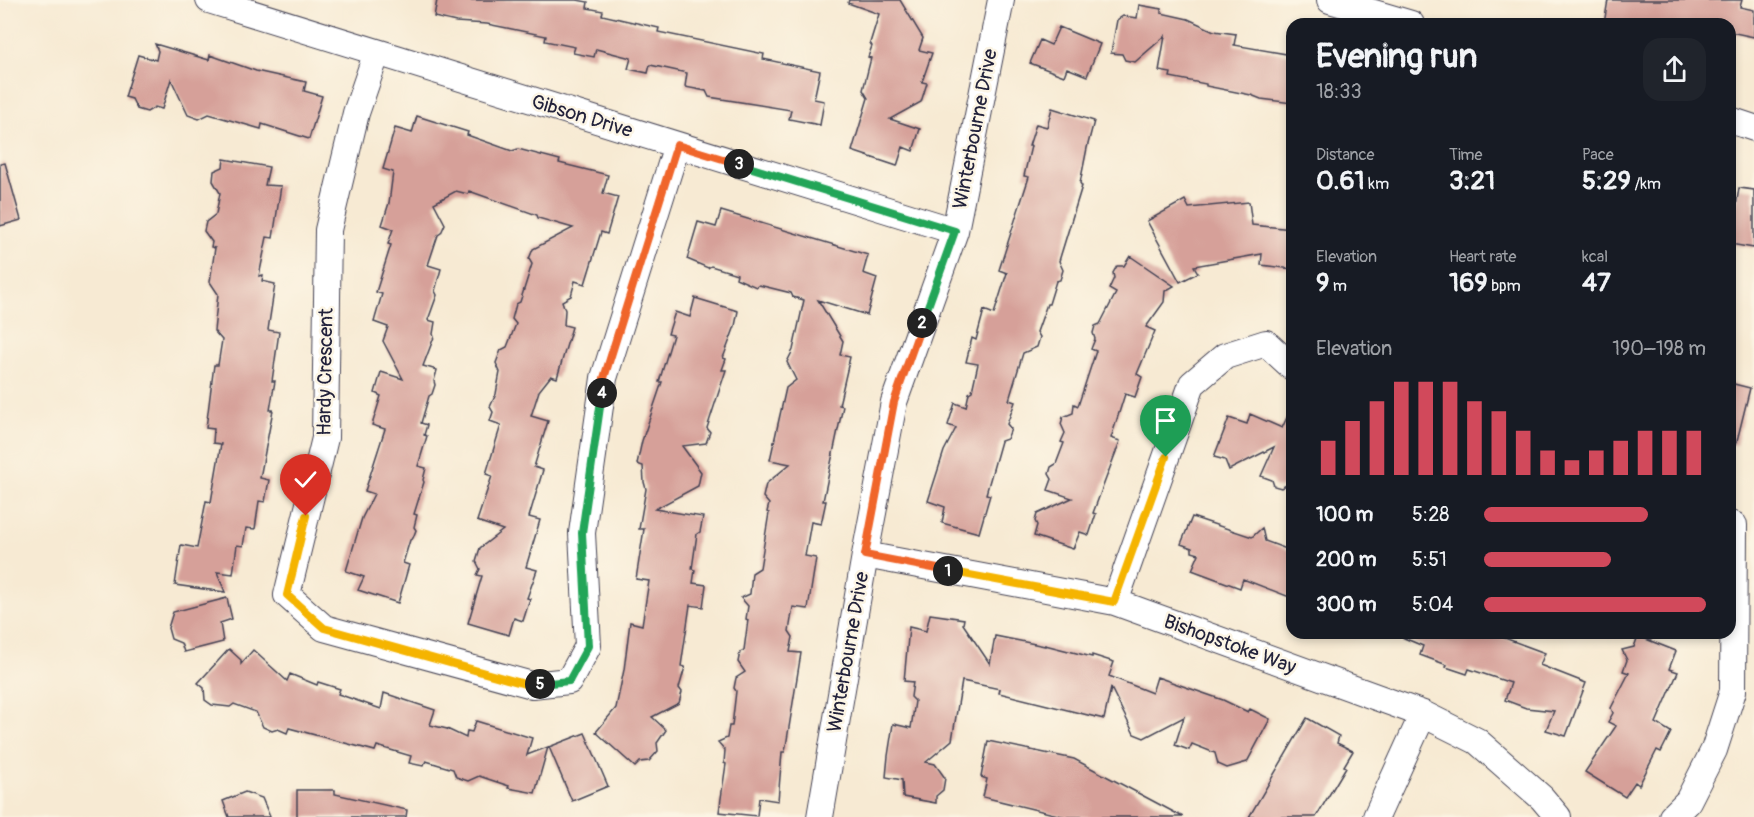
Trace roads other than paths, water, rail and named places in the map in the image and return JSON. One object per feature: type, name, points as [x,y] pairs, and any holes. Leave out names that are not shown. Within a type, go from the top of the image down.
[{"type":"street","name":"Gibson Drive","points":[[209,0],[955,231]]},
{"type":"street","name":"Winterbourne Drive","points":[[820,817],[894,402],[955,231],[1001,0]]},
{"type":"street","points":[[1330,0],[1391,18]]},
{"type":"street","name":"Hardy Crescent","points":[[377,52],[356,113],[328,230],[325,438],[287,595],[324,628],[532,686],[569,681],[588,646],[582,533],[604,378],[677,145]]},
{"type":"street","points":[[1736,122],[1754,128]]},
{"type":"street","points":[[1114,602],[1192,384],[1225,356],[1266,343],[1286,361]]},
{"type":"street","name":"Bishopstoke Way","points":[[865,555],[1114,602],[1423,714],[1477,741],[1542,798],[1558,817]]},
{"type":"street","points":[[1672,817],[1688,801],[1714,750],[1733,692],[1733,639]]},
{"type":"street","points":[[1376,817],[1423,714]]}]
